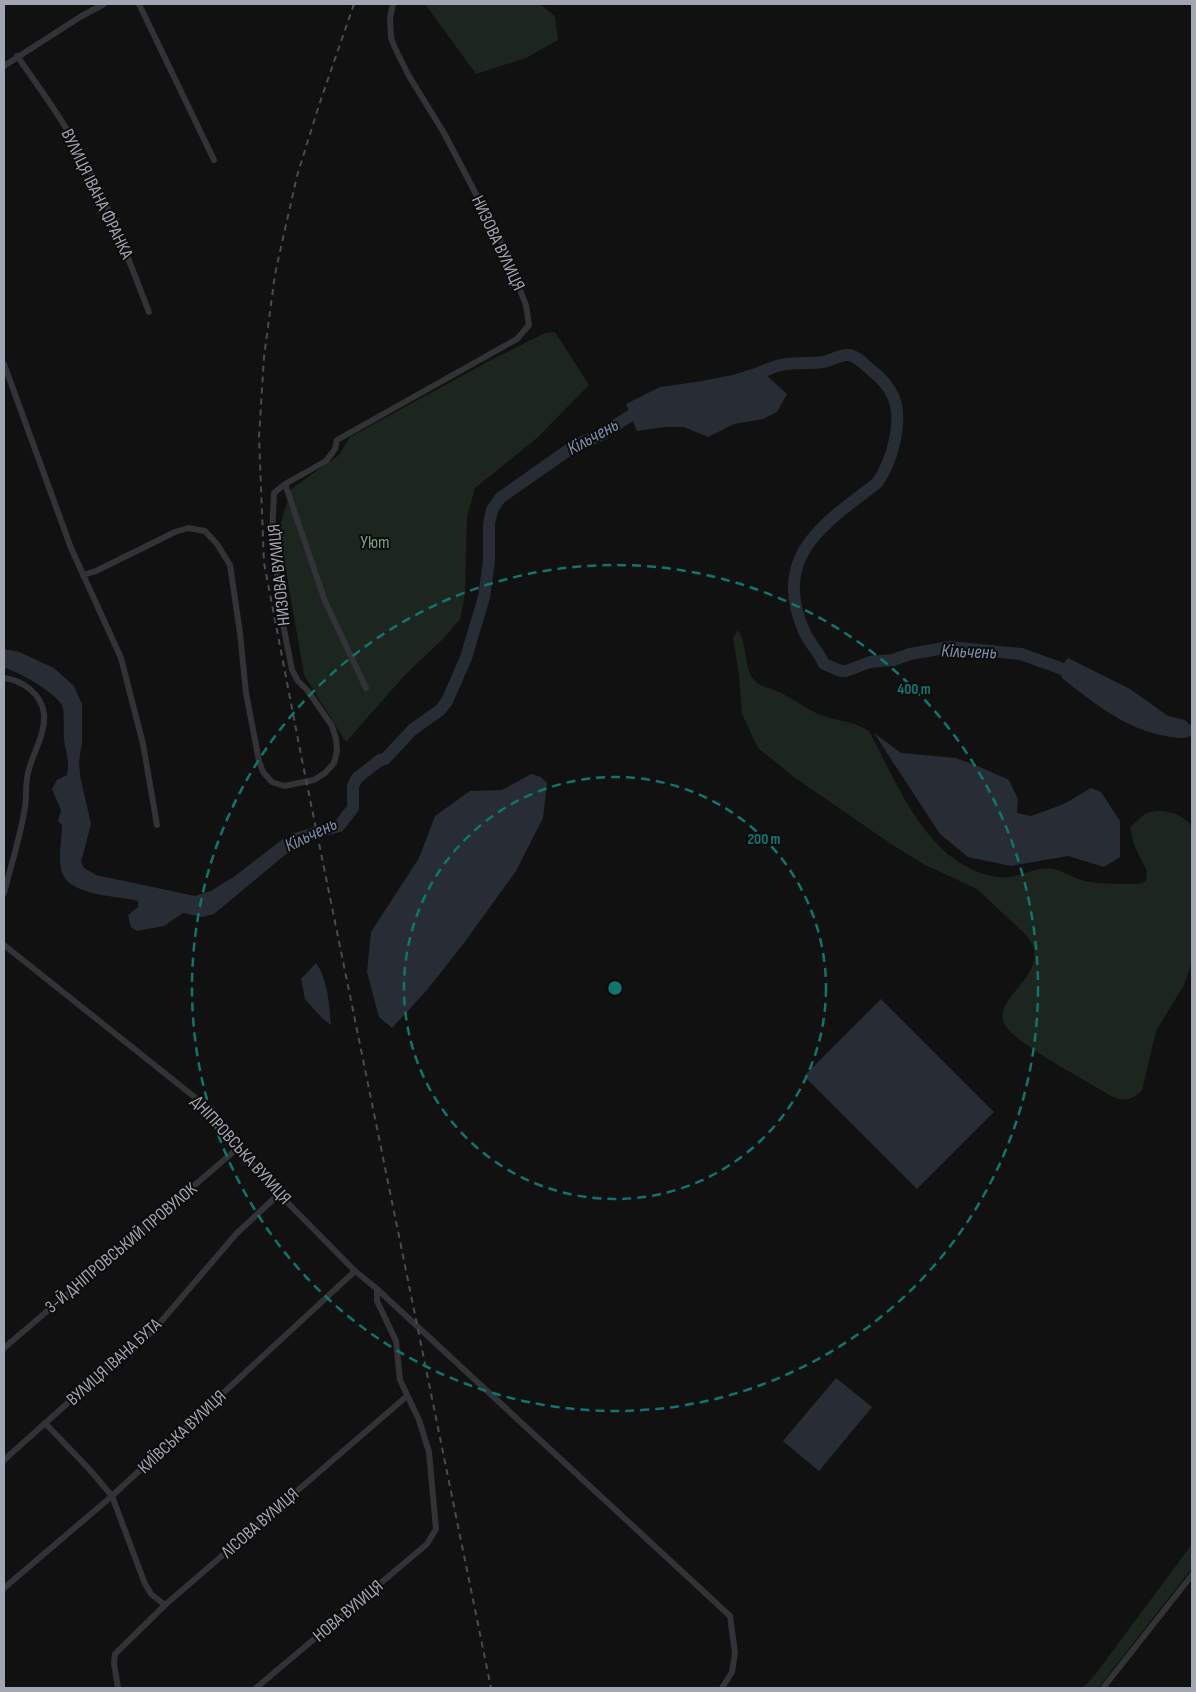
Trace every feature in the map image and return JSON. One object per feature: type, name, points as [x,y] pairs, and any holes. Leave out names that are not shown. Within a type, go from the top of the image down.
[{"type":"street","points":[[4,66],[17,56],[104,4]]},
{"type":"street","points":[[139,4],[214,160]]},
{"type":"street","name":"НИЗОВА ВУЛИЦЯ","points":[[83,575],[96,571],[175,532],[188,528],[205,531],[217,544],[230,565],[246,693],[263,772],[272,782],[284,786],[314,780],[325,774],[334,763],[337,751],[332,726],[308,691],[298,681],[292,670],[284,629],[272,535],[274,493],[285,484],[326,461],[335,449],[337,440],[517,339],[529,325],[526,306],[518,282],[499,238],[444,133],[409,76],[395,48],[391,38],[390,18],[393,4]]},
{"type":"street","name":"ВУЛИЦЯ ІВАНА ФРАНКА","points":[[17,56],[46,97],[92,174],[117,229],[149,312]]},
{"type":"street","points":[[4,364],[39,463],[83,575],[121,658],[143,744],[157,825]]},
{"type":"street","points":[[285,484],[325,601],[366,688]]},
{"type":"street","points":[[4,678],[11,679],[27,687],[40,702],[44,714],[42,731],[28,774],[25,808],[4,893]]},
{"type":"street","name":"ДНІПРОВСЬКА ВУЛИЦЯ","points":[[4,945],[207,1107],[238,1148],[279,1194],[355,1270],[730,1616],[735,1654],[732,1672],[722,1688]]},
{"type":"street","name":"3-Й ДНІПРОВСЬКИЙ ПРОВУЛОК","points":[[4,1348],[238,1148]]},
{"type":"street","name":"ВУЛИЦЯ ІВАНА БУТА","points":[[4,1460],[99,1375],[152,1332],[237,1233],[279,1194]]},
{"type":"street","name":"КИЇВСЬКА ВУЛИЦЯ","points":[[4,1588],[112,1496],[355,1270]]},
{"type":"street","points":[[377,1289],[377,1301],[396,1341],[400,1380],[407,1396]]},
{"type":"street","name":"НОВА ВУЛИЦЯ","points":[[256,1688],[427,1544],[436,1529],[429,1452],[419,1420],[407,1396]]},
{"type":"street","name":"ЛІСОВА ВУЛИЦЯ","points":[[118,1688],[114,1663],[115,1654],[165,1605],[407,1396]]},
{"type":"street","points":[[45,1423],[112,1496],[145,1584],[151,1594],[165,1605]]},
{"type":"street","points":[[1103,1688],[1192,1575]]},
{"type":"green space","points":[[425,4],[540,4],[555,16],[558,40],[526,58],[476,74]]},
{"type":"green space","name":"Уют","points":[[555,332],[589,385],[537,438],[475,488],[467,517],[465,594],[460,619],[444,638],[405,675],[346,742],[304,675],[279,529],[291,489],[339,455],[350,437],[491,360],[545,333]]},
{"type":"green space","points":[[738,630],[749,670],[754,680],[760,685],[786,695],[818,714],[857,725],[869,731],[904,798],[918,820],[934,840],[952,857],[973,870],[997,877],[1012,877],[1039,869],[1053,869],[1081,880],[1092,882],[1139,884],[1146,881],[1147,871],[1134,845],[1130,827],[1145,814],[1157,811],[1178,815],[1189,823],[1192,828],[1193,839],[1191,882],[1192,962],[1184,985],[1156,1031],[1142,1090],[1137,1095],[1126,1099],[1110,1096],[1034,1050],[1021,1041],[1005,1025],[1003,1014],[1006,1004],[1029,973],[1034,961],[1034,949],[1026,935],[977,889],[925,865],[891,844],[794,777],[758,748],[742,714],[733,638]]},
{"type":"green space","points":[[1192,1544],[1192,1568],[1098,1688],[1083,1688],[1095,1675]]},
{"type":"water","points":[[761,366],[763,372],[787,394],[777,412],[763,419],[734,424],[708,437],[684,427],[665,427],[637,431],[626,404],[660,387],[733,375]]},
{"type":"water","points":[[4,649],[19,652],[54,668],[74,686],[82,704],[80,776],[91,824],[81,862],[84,868],[96,875],[195,896],[211,891],[235,876],[283,839],[301,835],[310,829],[312,834],[308,841],[286,854],[214,914],[202,917],[183,913],[164,926],[137,931],[131,927],[128,915],[138,907],[138,901],[86,891],[68,882],[63,875],[60,857],[62,825],[58,821],[61,810],[52,789],[57,780],[67,775],[68,770],[64,740],[63,708],[52,694],[18,673],[4,668]]},
{"type":"water","points":[[1068,658],[1130,689],[1168,716],[1185,720],[1192,727],[1192,736],[1176,738],[1151,733],[1111,714],[1062,678],[1060,668]]},
{"type":"water","points":[[874,733],[901,753],[956,758],[1009,780],[1018,799],[1017,813],[1031,816],[1064,804],[1091,788],[1101,792],[1120,821],[1120,857],[1104,867],[1068,856],[1011,866],[968,857],[940,834]]},
{"type":"water","points":[[531,774],[541,777],[547,783],[543,818],[516,871],[427,990],[392,1028],[379,1017],[367,972],[371,932],[419,858],[435,816],[470,791],[502,790]]},
{"type":"water","points":[[316,963],[325,984],[331,1025],[305,999],[301,979]]},
{"type":"water","points":[[881,999],[994,1112],[917,1189],[804,1076]]},
{"type":"water","points":[[836,1378],[872,1407],[819,1471],[783,1441]]},
{"type":"waterway","name":"Кільчень","points":[[748,378],[781,365],[823,362],[849,355],[861,361],[878,375],[891,392],[896,406],[897,429],[895,441],[892,453],[877,483],[822,528],[808,544],[799,562],[794,582],[795,605],[804,631],[824,664],[841,671],[846,671],[870,662],[893,660],[910,654],[950,647],[1021,654],[1074,675]]},
{"type":"waterway","name":"Кільчень","points":[[295,839],[339,826],[353,808],[353,786],[357,778],[380,760],[385,759],[412,730],[440,710],[447,701],[466,658],[484,597],[489,561],[489,524],[492,510],[500,498],[577,444],[599,436],[636,412],[646,409]]},
{"type":"railway","points":[[354,4],[297,176],[275,274],[264,357],[259,437],[264,563],[301,755],[491,1688]]}]
